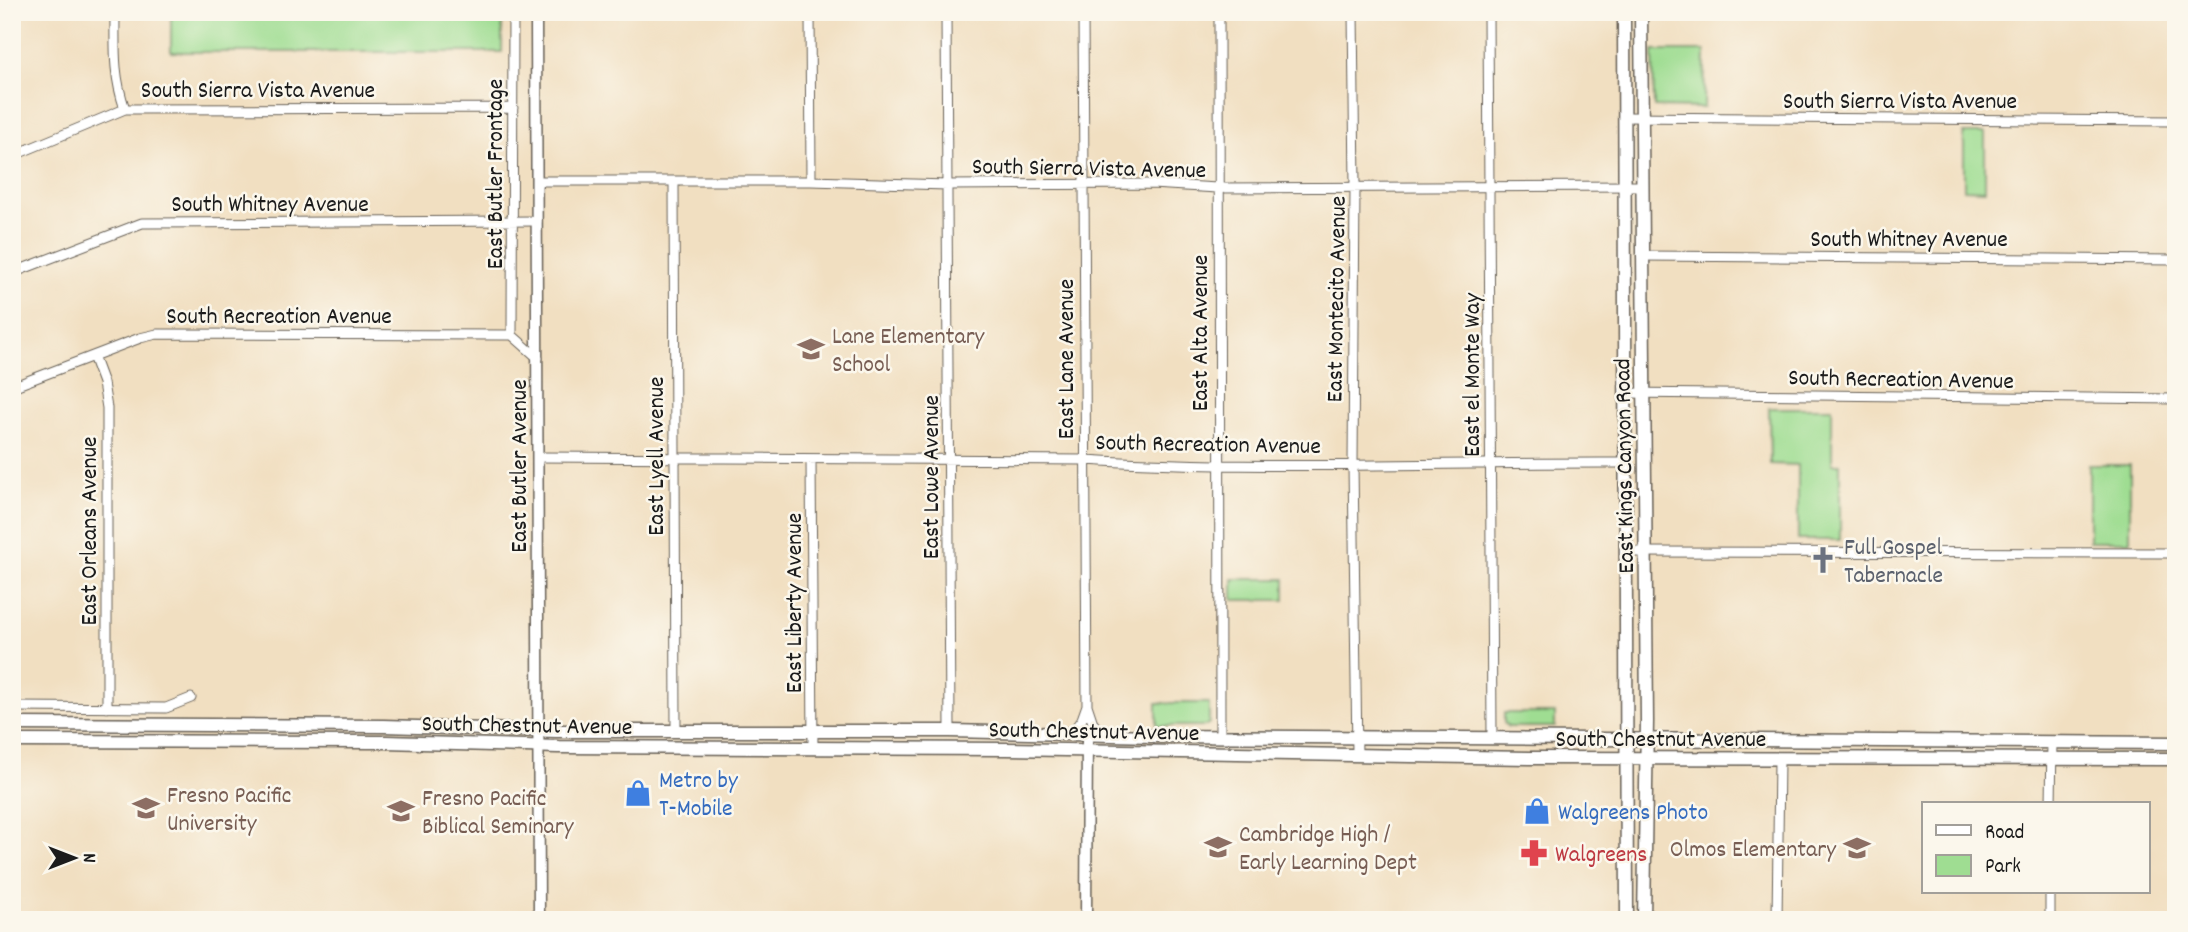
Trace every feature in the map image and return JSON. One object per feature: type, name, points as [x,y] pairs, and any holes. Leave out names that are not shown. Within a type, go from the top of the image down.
[{"type":"main road","name":"East Kings Canyon Road","points":[[1624,12],[1627,920]]},
{"type":"main road","name":"East Kings Canyon Road","points":[[1641,12],[1647,738],[1644,920]]},
{"type":"main road","name":"South Chestnut Avenue","points":[[12,724],[989,732],[1220,737],[2176,743]]},
{"type":"main road","points":[[915,748],[923,740],[985,740],[989,732]]},
{"type":"main road","points":[[1419,755],[1430,746],[1478,745],[1492,737]]},
{"type":"main road","name":"South Chestnut Avenue","points":[[12,741],[386,742],[540,747],[915,748],[1779,760],[2176,760]]},
{"type":"main road","points":[[1914,742],[1914,760]]},
{"type":"street","points":[[115,12],[115,70],[117,87],[125,109]]},
{"type":"street","name":"East Butler Frontage","points":[[512,335],[513,12]]},
{"type":"street","name":"East Butler Avenue","points":[[536,12],[539,920]]},
{"type":"street","points":[[810,12],[811,181]]},
{"type":"street","name":"East Lowe Avenue","points":[[946,12],[950,732]]},
{"type":"street","name":"East Lane Avenue","points":[[1083,12],[1087,705],[1093,723],[1101,734]]},
{"type":"street","name":"East Alta Avenue","points":[[1219,12],[1217,188],[1220,737]]},
{"type":"street","name":"East Montecito Avenue","points":[[1353,12],[1353,465],[1357,753]]},
{"type":"street","name":"East el Monte Way","points":[[1488,12],[1492,737]]},
{"type":"street","name":"South Sierra Vista Avenue","points":[[14,155],[125,109],[513,108]]},
{"type":"street","name":"South Sierra Vista Avenue","points":[[1625,117],[2176,121]]},
{"type":"street","points":[[12,143],[14,155]]},
{"type":"street","name":"South Sierra Vista Avenue","points":[[537,181],[1152,184],[1217,188],[1641,186]]},
{"type":"street","name":"East Lyell Avenue","points":[[674,181],[676,731]]},
{"type":"street","name":"South Whitney Avenue","points":[[12,273],[142,223],[537,221]]},
{"type":"street","name":"South Whitney Avenue","points":[[1642,256],[2176,260]]},
{"type":"street","name":"South Recreation Avenue","points":[[12,387],[157,334],[512,335]]},
{"type":"street","points":[[512,335],[538,358]]},
{"type":"street","name":"East Orleans Avenue","points":[[93,356],[103,383],[107,408],[107,708]]},
{"type":"street","name":"South Recreation Avenue","points":[[1626,393],[2176,400]]},
{"type":"street","name":"South Recreation Avenue","points":[[538,457],[1086,460],[1152,464],[1625,463]]},
{"type":"street","name":"East Liberty Avenue","points":[[811,459],[813,747]]},
{"type":"street","points":[[1626,552],[2176,553]]},
{"type":"street","points":[[12,707],[166,708],[191,698]]},
{"type":"street","name":"East Lane Avenue","points":[[1071,734],[1082,719],[1087,705]]},
{"type":"street","points":[[1086,920],[1087,734]]},
{"type":"street","points":[[2052,743],[2052,802]]},
{"type":"street","points":[[1777,920],[1779,760]]},
{"type":"street","points":[[2050,894],[2050,920]]},
{"type":"green space","points":[[171,12],[502,12],[502,52],[171,52]]},
{"type":"green space","points":[[1653,51],[1705,51],[1704,108],[1654,107]]},
{"type":"green space","points":[[1964,133],[1985,133],[1985,190],[1964,189]]},
{"type":"green space","points":[[1769,408],[1832,408],[1832,464],[1840,464],[1840,540],[1798,540],[1798,465],[1770,464]]},
{"type":"green space","points":[[2089,465],[2130,465],[2130,541],[2089,541]]},
{"type":"green space","points":[[1233,579],[1285,579],[1285,600],[1233,600]]},
{"type":"green space","points":[[1157,703],[1209,703],[1209,723],[1205,726],[1157,726]]},
{"type":"green space","points":[[1504,713],[1555,713],[1555,727],[1508,727],[1504,723]]},
{"type":"place","name":"Lane Elementary School","points":[[811,349]]},
{"type":"place","name":"Full Gospel Tabernacle","points":[[1823,560]]},
{"type":"place","name":"Metro by T-Mobile","points":[[638,793]]},
{"type":"place","name":"Fresno Pacific University","points":[[146,808]]},
{"type":"place","name":"Fresno Pacific Biblical Seminary","points":[[401,811]]},
{"type":"place","name":"Walgreens Photo","points":[[1537,811]]},
{"type":"place","name":"Cambridge High / Early Learning Dept","points":[[1218,847]]},
{"type":"place","name":"Olmos Elementary","points":[[1857,848]]},
{"type":"place","name":"Walgreens","points":[[1534,853]]}]
